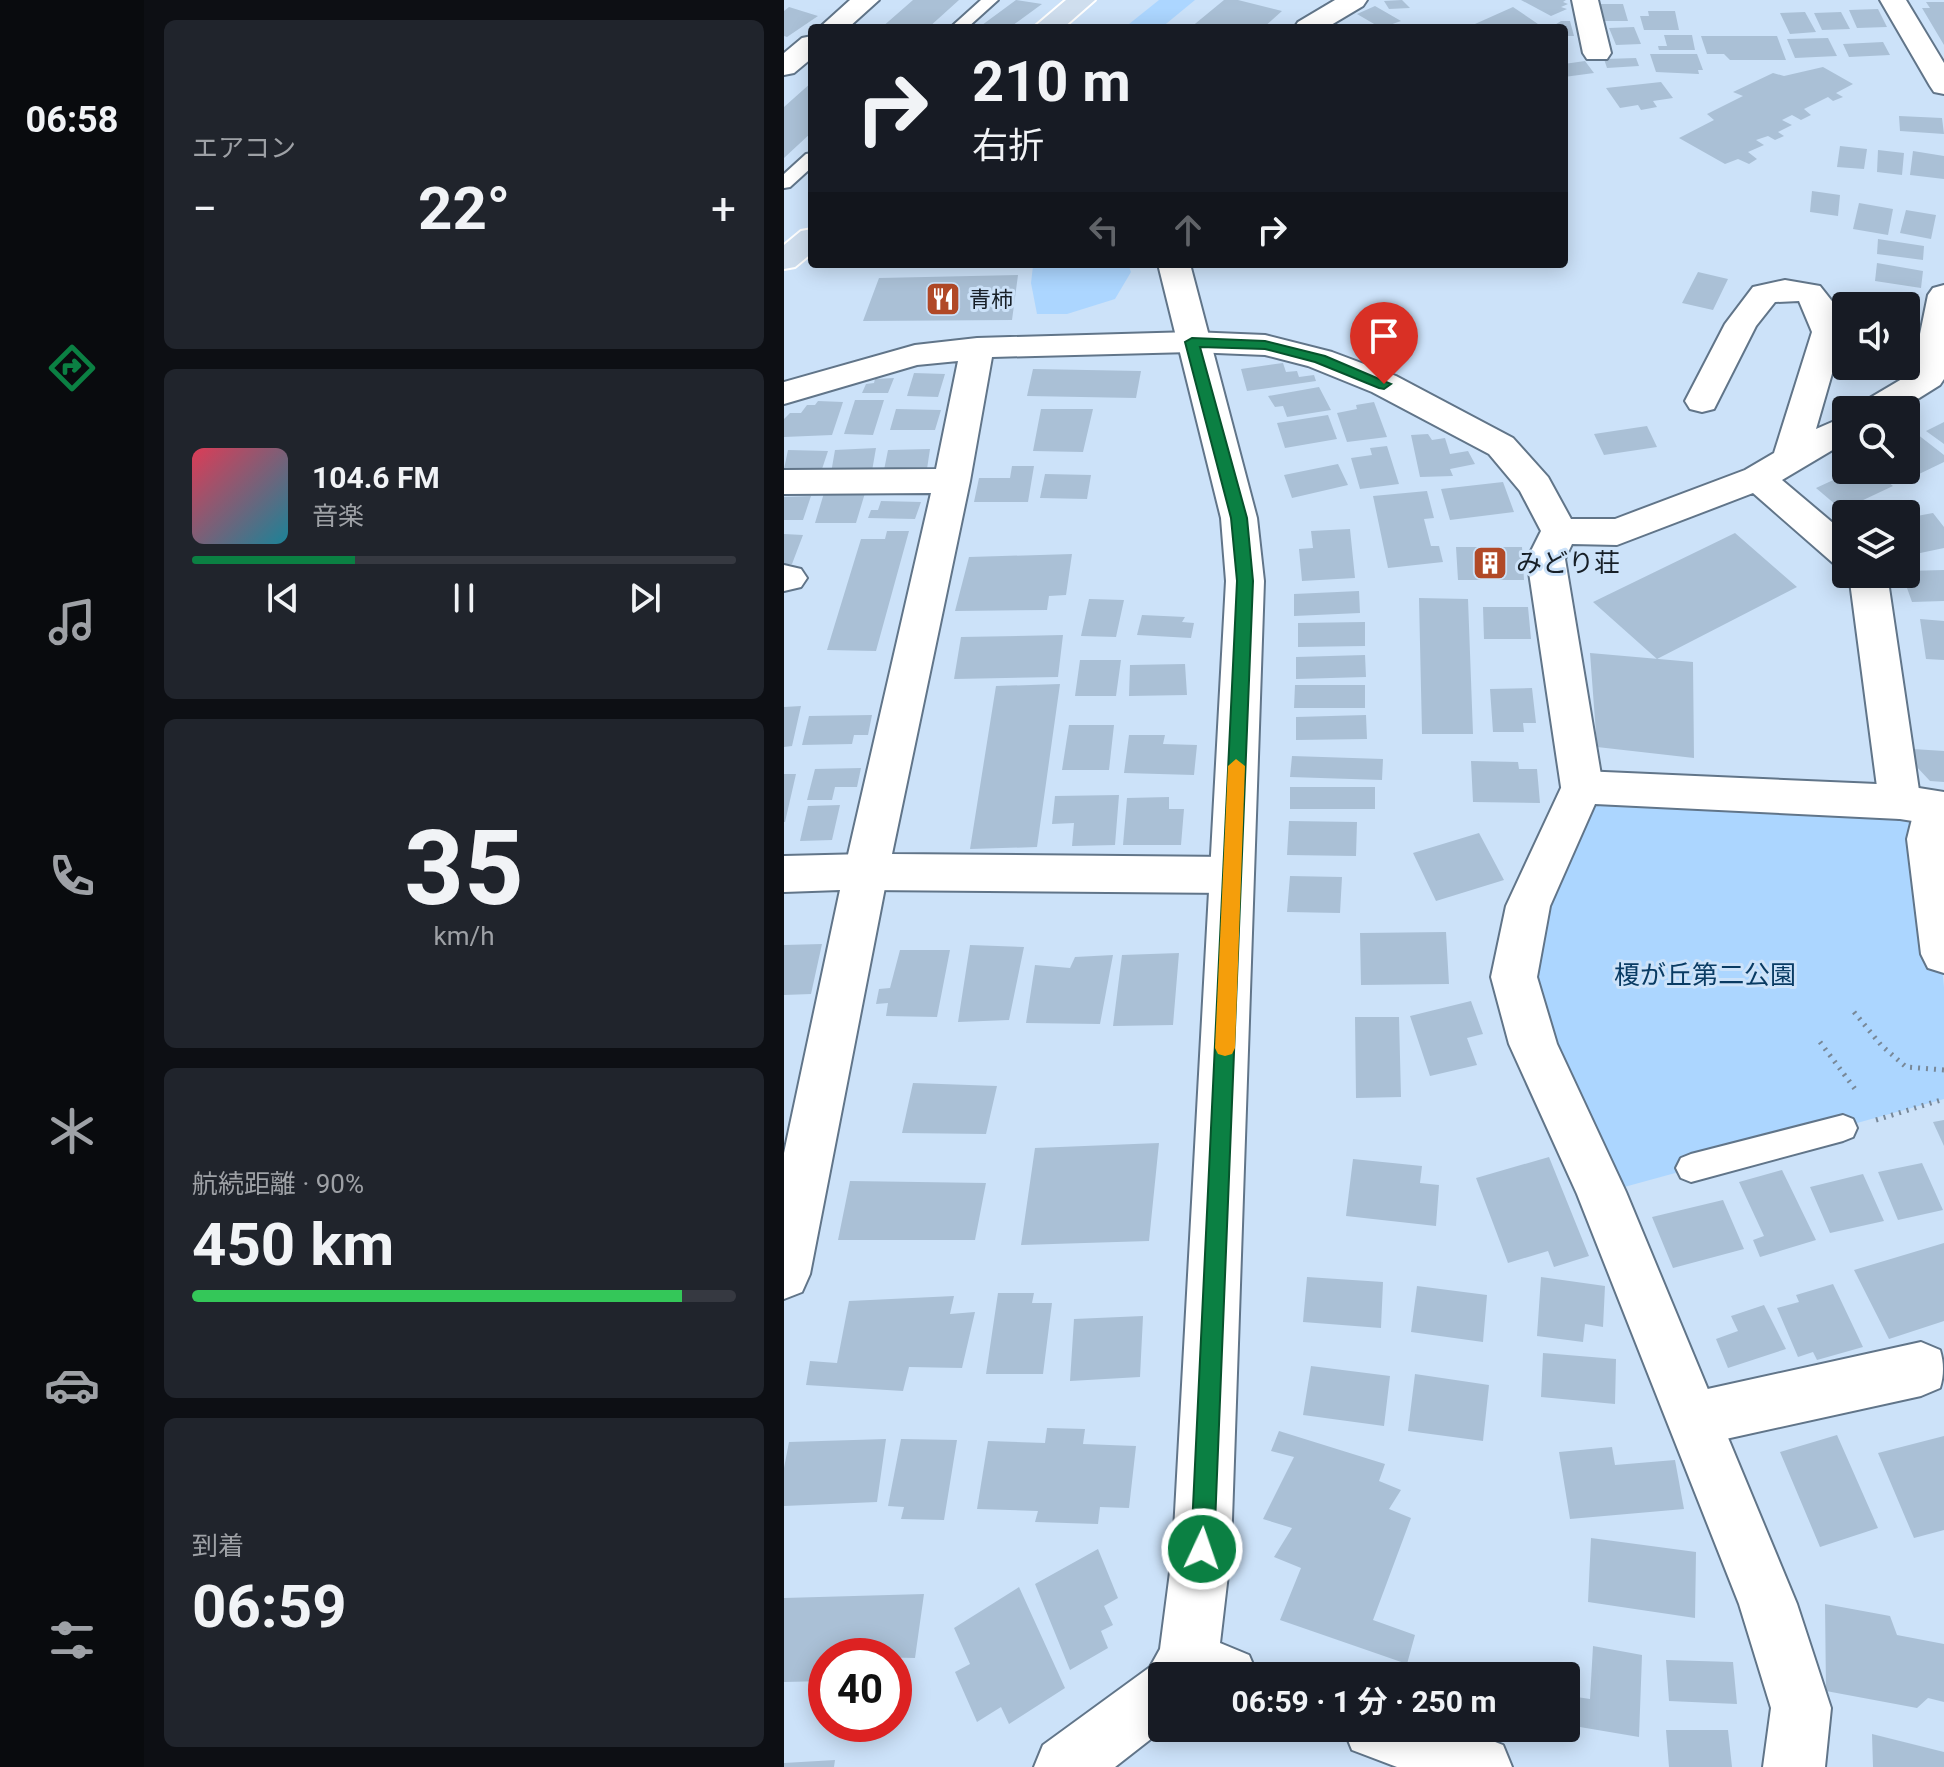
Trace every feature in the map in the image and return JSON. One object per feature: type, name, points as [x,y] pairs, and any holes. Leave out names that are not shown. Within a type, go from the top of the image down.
[{"type":"highway","points":[[1054,24],[1094,5]]},
{"type":"highway","points":[[1084,24],[1094,5]]},
{"type":"highway","points":[[784,227],[808,209]]},
{"type":"highway","points":[[784,260],[808,241]]},
{"type":"street","points":[[837,24],[866,0]]},
{"type":"street","points":[[1585,0],[1599,53]]},
{"type":"street","points":[[1893,0],[1944,86]]},
{"type":"street","points":[[1313,24],[1343,5]]},
{"type":"street","points":[[784,67],[800,46]]},
{"type":"street","points":[[1175,268],[1239,518],[1245,581],[1202,1549],[1190,1662]]},
{"type":"street","points":[[1702,401],[1741,324],[1764,294],[1785,290],[1809,293],[1819,305],[1828,332],[1790,459]]},
{"type":"street","points":[[1908,396],[1936,384],[1944,295]]},
{"type":"street","points":[[784,392],[915,355],[977,348],[1192,342],[1265,345],[1320,359],[1384,384],[1501,446],[1535,485],[1559,531]]},
{"type":"street","points":[[784,1274],[866,872],[952,481],[977,348]]},
{"type":"street","points":[[1559,531],[1617,532],[1758,478],[1832,435]]},
{"type":"street","points":[[1758,478],[1832,542]]},
{"type":"street","points":[[784,482],[952,481]]},
{"type":"street","points":[[1559,531],[1546,559],[1582,787],[1528,906],[1514,977],[1533,1044],[1601,1192],[1768,1604],[1801,1708],[1794,1767]]},
{"type":"street","points":[[1871,588],[1926,807],[1944,954]]},
{"type":"street","points":[[1582,787],[1926,807]]},
{"type":"street","points":[[784,874],[1231,875]]},
{"type":"street","points":[[1694,1419],[1921,1369]]},
{"type":"street","points":[[1065,1767],[1148,1706]]},
{"type":"street","points":[[1412,1742],[1481,1767]]},
{"type":"lane","points":[[963,24],[990,0]]},
{"type":"lane","points":[[784,183],[808,162]]},
{"type":"lane","points":[[1691,1168],[1843,1128]]},
{"type":"path","points":[[1854,1012],[1881,1045],[1906,1067],[1944,1070]]},
{"type":"path","points":[[1820,1042],[1861,1098]]},
{"type":"path","points":[[1843,1128],[1944,1099]]},
{"type":"path","points":[[1869,1109],[1878,1120]]},
{"type":"green space","points":[[1159,0],[1195,0],[1166,24],[1129,24]]},
{"type":"green space","points":[[1033,268],[1130,268],[1131,272],[1115,299],[1067,314],[1037,314],[1031,283]]},
{"type":"green space","name":"榎が丘第二公園","points":[[1582,787],[1900,802],[1929,839],[1944,987],[1944,1099],[1617,1189],[1533,1044],[1528,906]]},
{"type":"building","points":[[913,0],[959,0],[932,24],[886,24]]},
{"type":"building","points":[[1016,0],[1042,4],[1014,24],[983,24]]},
{"type":"building","points":[[1224,0],[1238,0],[1282,11],[1267,24],[1195,24]]},
{"type":"building","points":[[1402,0],[1410,8],[1389,9],[1384,1]]},
{"type":"building","points":[[1521,0],[1566,0],[1563,2],[1568,4],[1561,7],[1567,9],[1551,16]]},
{"type":"building","points":[[1926,2],[1944,2],[1944,45],[1922,8],[1930,8]]},
{"type":"building","points":[[1600,4],[1623,4],[1628,21],[1605,21]]},
{"type":"building","points":[[1375,6],[1401,21],[1374,24],[1357,14]]},
{"type":"building","points":[[789,7],[818,16],[787,37],[784,36],[784,11]]},
{"type":"building","points":[[1513,7],[1538,24],[1475,24]]},
{"type":"building","points":[[1878,9],[1887,27],[1857,28],[1849,10]]},
{"type":"building","points":[[1648,11],[1675,11],[1679,30],[1644,30],[1640,16],[1649,16]]},
{"type":"building","points":[[1805,12],[1816,32],[1790,34],[1780,13]]},
{"type":"building","points":[[1841,12],[1850,29],[1822,30],[1814,13]]},
{"type":"building","points":[[1570,21],[1574,36],[1568,36],[1568,24],[1556,24]]},
{"type":"building","points":[[1634,27],[1641,44],[1616,45],[1609,28]]},
{"type":"building","points":[[1664,35],[1692,35],[1695,50],[1659,50],[1658,46],[1667,46]]},
{"type":"building","points":[[1701,36],[1777,36],[1786,60],[1730,60],[1724,54],[1707,54]]},
{"type":"building","points":[[1828,38],[1837,56],[1795,58],[1787,39]]},
{"type":"building","points":[[1883,42],[1890,55],[1849,57],[1843,44]]},
{"type":"building","points":[[1650,54],[1697,54],[1703,70],[1698,70],[1699,74],[1656,72]]},
{"type":"building","points":[[1636,58],[1639,66],[1607,68],[1604,59]]},
{"type":"building","points":[[1585,61],[1594,73],[1568,76],[1568,63]]},
{"type":"building","points":[[1823,67],[1853,84],[1836,93],[1843,97],[1833,101],[1828,97],[1804,109],[1811,115],[1801,120],[1792,115],[1782,120],[1792,125],[1778,132],[1784,136],[1775,140],[1768,136],[1756,140],[1764,145],[1748,152],[1757,159],[1749,164],[1738,159],[1725,164],[1679,138],[1714,120],[1707,114],[1743,96],[1733,92],[1773,73],[1784,76]]},
{"type":"building","points":[[1661,82],[1673,98],[1653,101],[1657,107],[1641,110],[1638,105],[1620,108],[1606,88]]},
{"type":"building","points":[[808,86],[808,136],[784,158],[784,107]]},
{"type":"building","points":[[1899,116],[1942,118],[1944,134],[1900,131]]},
{"type":"building","points":[[1840,146],[1867,149],[1864,169],[1837,167]]},
{"type":"building","points":[[1878,150],[1904,153],[1902,175],[1877,172]]},
{"type":"building","points":[[1913,151],[1944,156],[1944,179],[1910,175]]},
{"type":"building","points":[[1812,191],[1840,195],[1838,216],[1810,212]]},
{"type":"building","points":[[1859,203],[1893,209],[1888,235],[1853,229]]},
{"type":"building","points":[[1906,210],[1936,215],[1931,239],[1900,233]]},
{"type":"building","points":[[1878,239],[1924,246],[1923,260],[1877,254]]},
{"type":"building","points":[[1877,263],[1923,271],[1921,288],[1875,281]]},
{"type":"building","points":[[1698,272],[1728,279],[1713,310],[1682,303]]},
{"type":"building","name":"青柿","points":[[1018,275],[1012,320],[863,321],[879,278]]},
{"type":"building","points":[[1283,363],[1286,372],[1297,371],[1299,377],[1314,375],[1316,381],[1247,391],[1241,369]]},
{"type":"building","points":[[1033,369],[1141,371],[1136,398],[1027,396]]},
{"type":"building","points":[[914,373],[945,374],[938,397],[907,396]]},
{"type":"building","points":[[894,378],[888,393],[862,393],[866,384],[874,383],[875,379]]},
{"type":"building","points":[[1319,387],[1331,410],[1287,417],[1283,406],[1275,407],[1268,396]]},
{"type":"building","points":[[855,400],[884,400],[873,435],[844,434]]},
{"type":"building","points":[[818,401],[843,402],[832,435],[784,437],[784,419],[790,413],[801,413],[807,405],[815,405]]},
{"type":"building","points":[[1374,402],[1387,437],[1347,442],[1337,413]]},
{"type":"building","points":[[896,409],[941,410],[935,430],[890,430]]},
{"type":"building","points":[[1041,409],[1093,409],[1083,452],[1033,451]]},
{"type":"building","points":[[1328,415],[1337,439],[1285,448],[1277,423]]},
{"type":"building","points":[[1944,422],[1944,444],[1926,431]]},
{"type":"building","points":[[1647,426],[1657,447],[1604,455],[1594,434]]},
{"type":"building","points":[[1428,434],[1432,440],[1445,438],[1450,454],[1468,451],[1475,464],[1450,469],[1453,476],[1420,477],[1411,435]]},
{"type":"building","points":[[1920,436],[1944,455],[1944,462],[1920,474]]},
{"type":"building","points":[[1387,446],[1399,484],[1360,489],[1351,458],[1372,455],[1370,448]]},
{"type":"building","points":[[876,448],[872,471],[831,473],[835,450]]},
{"type":"building","points":[[930,449],[927,469],[884,470],[888,450]]},
{"type":"building","points":[[788,450],[828,451],[822,469],[784,469]]},
{"type":"building","points":[[1338,464],[1348,485],[1292,498],[1284,475]]},
{"type":"building","points":[[1012,466],[1034,466],[1028,502],[974,502],[979,478],[1010,478]]},
{"type":"building","points":[[1045,474],[1091,475],[1087,499],[1040,498]]},
{"type":"building","points":[[1832,481],[1832,484],[1893,486],[1863,500],[1832,502],[1816,488]]},
{"type":"building","points":[[1503,482],[1514,512],[1450,520],[1441,489]]},
{"type":"building","points":[[1427,491],[1434,518],[1424,519],[1431,546],[1439,546],[1443,562],[1388,568],[1373,496]]},
{"type":"building","points":[[824,493],[865,493],[856,523],[815,523]]},
{"type":"building","points":[[811,496],[803,520],[784,520],[784,497]]},
{"type":"building","points":[[881,501],[921,502],[915,519],[868,518],[871,510],[878,510]]},
{"type":"building","points":[[1933,513],[1944,527],[1944,548],[1920,553],[1920,515]]},
{"type":"building","points":[[1350,529],[1355,578],[1302,581],[1299,549],[1313,548],[1311,531]]},
{"type":"building","points":[[887,531],[909,531],[876,651],[827,650],[861,539],[885,539]]},
{"type":"building","points":[[1735,533],[1797,587],[1657,659],[1593,602]]},
{"type":"building","points":[[784,534],[803,535],[792,564],[784,564]]},
{"type":"building","name":"みどり荘","points":[[1456,547],[1522,547],[1524,580],[1458,580]]},
{"type":"building","points":[[1072,554],[1066,595],[1049,596],[1047,610],[955,611],[969,557]]},
{"type":"building","points":[[1944,570],[1944,601],[1912,602],[1907,588],[1920,588],[1920,571]]},
{"type":"building","points":[[1359,591],[1360,613],[1294,616],[1294,594]]},
{"type":"building","points":[[1419,598],[1468,599],[1473,734],[1422,734]]},
{"type":"building","points":[[1089,599],[1124,600],[1116,637],[1081,636]]},
{"type":"building","points":[[1483,607],[1528,607],[1531,639],[1484,639]]},
{"type":"building","points":[[1142,615],[1185,617],[1182,622],[1194,623],[1191,638],[1137,635]]},
{"type":"building","points":[[1920,619],[1944,621],[1944,660],[1926,659]]},
{"type":"building","points":[[1365,622],[1365,646],[1298,647],[1298,623]]},
{"type":"building","points":[[1063,635],[1058,677],[954,679],[961,637]]},
{"type":"building","points":[[1590,653],[1693,662],[1694,758],[1597,747]]},
{"type":"building","points":[[1365,655],[1366,677],[1296,679],[1296,657]]},
{"type":"building","points":[[1080,660],[1121,660],[1116,696],[1075,696]]},
{"type":"building","points":[[1185,664],[1187,695],[1129,696],[1130,665]]},
{"type":"building","points":[[1060,684],[1037,847],[970,849],[996,686]]},
{"type":"building","points":[[1295,685],[1365,685],[1365,708],[1294,708]]},
{"type":"building","points":[[1532,688],[1536,723],[1523,723],[1524,732],[1493,732],[1490,689]]},
{"type":"building","points":[[801,706],[792,746],[784,747],[784,707]]},
{"type":"building","points":[[872,715],[868,735],[854,735],[852,744],[802,745],[809,716]]},
{"type":"building","points":[[1366,715],[1367,739],[1296,740],[1296,717]]},
{"type":"building","points":[[1069,725],[1114,725],[1109,770],[1062,770]]},
{"type":"building","points":[[1129,735],[1165,735],[1163,744],[1197,745],[1194,775],[1124,773]]},
{"type":"building","points":[[1913,749],[1944,751],[1944,782],[1930,781],[1915,765]]},
{"type":"building","points":[[1292,756],[1383,759],[1382,780],[1290,777]]},
{"type":"building","points":[[1471,761],[1518,762],[1519,769],[1537,769],[1540,803],[1473,802]]},
{"type":"building","points":[[861,768],[857,787],[835,787],[832,800],[807,800],[815,769]]},
{"type":"building","points":[[784,774],[796,774],[785,822],[784,822]]},
{"type":"building","points":[[1290,787],[1375,787],[1375,809],[1290,809]]},
{"type":"building","points":[[1119,795],[1115,845],[1072,846],[1074,823],[1052,824],[1055,796]]},
{"type":"building","points":[[1169,797],[1169,809],[1184,809],[1181,845],[1123,845],[1127,798]]},
{"type":"building","points":[[840,805],[832,840],[800,841],[808,806]]},
{"type":"building","points":[[1289,821],[1357,822],[1356,856],[1287,855]]},
{"type":"building","points":[[1479,833],[1504,880],[1436,901],[1413,853]]},
{"type":"building","points":[[1290,876],[1342,877],[1340,913],[1287,912]]},
{"type":"building","points":[[1446,932],[1449,984],[1361,985],[1360,933]]},
{"type":"building","points":[[822,944],[811,994],[784,995],[784,945]]},
{"type":"building","points":[[970,945],[1024,947],[1009,1020],[958,1022]]},
{"type":"building","points":[[900,950],[950,950],[937,1017],[886,1016],[888,1003],[876,1004],[879,989],[890,988]]},
{"type":"building","points":[[1179,953],[1173,1025],[1113,1026],[1122,955]]},
{"type":"building","points":[[1113,955],[1100,1024],[1026,1023],[1035,965],[1070,968],[1075,957]]},
{"type":"building","points":[[1471,1001],[1483,1034],[1467,1038],[1477,1065],[1430,1076],[1410,1016]]},
{"type":"building","points":[[1355,1017],[1399,1017],[1401,1097],[1356,1098]]},
{"type":"building","points":[[913,1083],[997,1086],[986,1134],[902,1133]]},
{"type":"building","points":[[1944,1120],[1944,1146],[1933,1122]]},
{"type":"building","points":[[1159,1143],[1149,1241],[1021,1245],[1035,1148]]},
{"type":"building","points":[[1549,1157],[1589,1256],[1554,1267],[1548,1251],[1508,1263],[1476,1178]]},
{"type":"building","points":[[1353,1159],[1422,1166],[1420,1183],[1439,1185],[1436,1226],[1346,1216]]},
{"type":"building","points":[[1922,1163],[1943,1210],[1898,1220],[1878,1172]]},
{"type":"building","points":[[1782,1170],[1816,1240],[1760,1257],[1753,1240],[1764,1236],[1739,1182]]},
{"type":"building","points":[[1863,1174],[1884,1221],[1830,1233],[1810,1187]]},
{"type":"building","points":[[850,1181],[986,1183],[975,1240],[838,1240]]},
{"type":"building","points":[[1723,1200],[1744,1249],[1673,1268],[1652,1217]]},
{"type":"building","points":[[1944,1243],[1944,1321],[1889,1339],[1854,1270]]},
{"type":"building","points":[[1307,1277],[1383,1282],[1381,1328],[1303,1322]]},
{"type":"building","points":[[1541,1277],[1605,1286],[1603,1327],[1585,1324],[1583,1342],[1537,1336]]},
{"type":"building","points":[[1833,1284],[1863,1347],[1817,1360],[1813,1352],[1798,1357],[1777,1308],[1799,1302],[1796,1295]]},
{"type":"building","points":[[1417,1286],[1487,1295],[1483,1342],[1411,1332]]},
{"type":"building","points":[[998,1293],[1034,1293],[1032,1303],[1052,1303],[1043,1374],[986,1374]]},
{"type":"building","points":[[954,1296],[950,1314],[975,1312],[962,1368],[909,1367],[903,1391],[806,1385],[810,1361],[837,1363],[849,1301]]},
{"type":"building","points":[[1764,1305],[1786,1349],[1728,1368],[1716,1339],[1738,1331],[1731,1316]]},
{"type":"building","points":[[1143,1316],[1140,1377],[1070,1381],[1074,1319]]},
{"type":"building","points":[[1543,1353],[1616,1359],[1615,1404],[1541,1397]]},
{"type":"building","points":[[1311,1366],[1390,1376],[1384,1426],[1303,1415]]},
{"type":"building","points":[[1415,1374],[1489,1385],[1483,1441],[1408,1431]]},
{"type":"building","points":[[1047,1428],[1085,1429],[1083,1444],[1136,1446],[1129,1508],[1100,1507],[1098,1524],[1035,1522],[1038,1511],[977,1509],[988,1441],[1045,1443]]},
{"type":"building","points":[[1279,1431],[1385,1464],[1379,1481],[1401,1490],[1389,1509],[1411,1518],[1373,1620],[1415,1635],[1408,1662],[1280,1620],[1301,1568],[1274,1557],[1292,1528],[1263,1519],[1294,1457],[1271,1451]]},
{"type":"building","points":[[1837,1435],[1878,1528],[1820,1547],[1780,1452]]},
{"type":"building","points":[[1944,1436],[1944,1530],[1914,1538],[1878,1453]]},
{"type":"building","points":[[886,1439],[877,1502],[784,1506],[784,1468],[789,1442]]},
{"type":"building","points":[[901,1439],[957,1440],[944,1520],[901,1519],[904,1507],[888,1506]]},
{"type":"building","points":[[1612,1447],[1615,1465],[1675,1460],[1684,1509],[1570,1519],[1559,1452]]},
{"type":"building","points":[[1591,1538],[1696,1552],[1695,1618],[1588,1602]]},
{"type":"building","points":[[1098,1549],[1118,1598],[1104,1606],[1113,1625],[1101,1631],[1108,1648],[1070,1670],[1035,1584]]},
{"type":"building","points":[[1019,1587],[1065,1688],[1009,1724],[1001,1707],[977,1722],[955,1672],[970,1664],[954,1628]]},
{"type":"building","points":[[924,1594],[915,1658],[912,1658],[912,1638],[808,1638],[808,1681],[784,1682],[784,1598]]},
{"type":"building","points":[[1825,1604],[1890,1616],[1897,1635],[1944,1644],[1944,1702],[1928,1698],[1917,1708],[1826,1691]]},
{"type":"building","points":[[1593,1646],[1642,1655],[1639,1737],[1580,1727],[1580,1698],[1590,1699]]},
{"type":"building","points":[[1666,1660],[1733,1662],[1737,1704],[1669,1701]]},
{"type":"building","points":[[1666,1730],[1728,1730],[1732,1767],[1669,1767]]},
{"type":"building","points":[[1872,1734],[1944,1752],[1944,1767],[1873,1767]]},
{"type":"building","points":[[835,1760],[834,1767],[784,1767],[784,1763]]},
{"type":"slow traffic","points":[[1225,1048],[1236,766]]},
{"type":"place","name":"青柿","points":[[943,299]]},
{"type":"place","name":"みどり荘","points":[[1490,563]]},
{"type":"route","points":[[1202,1549],[1245,581],[1239,518],[1192,342],[1265,345],[1320,359],[1384,384]]}]
